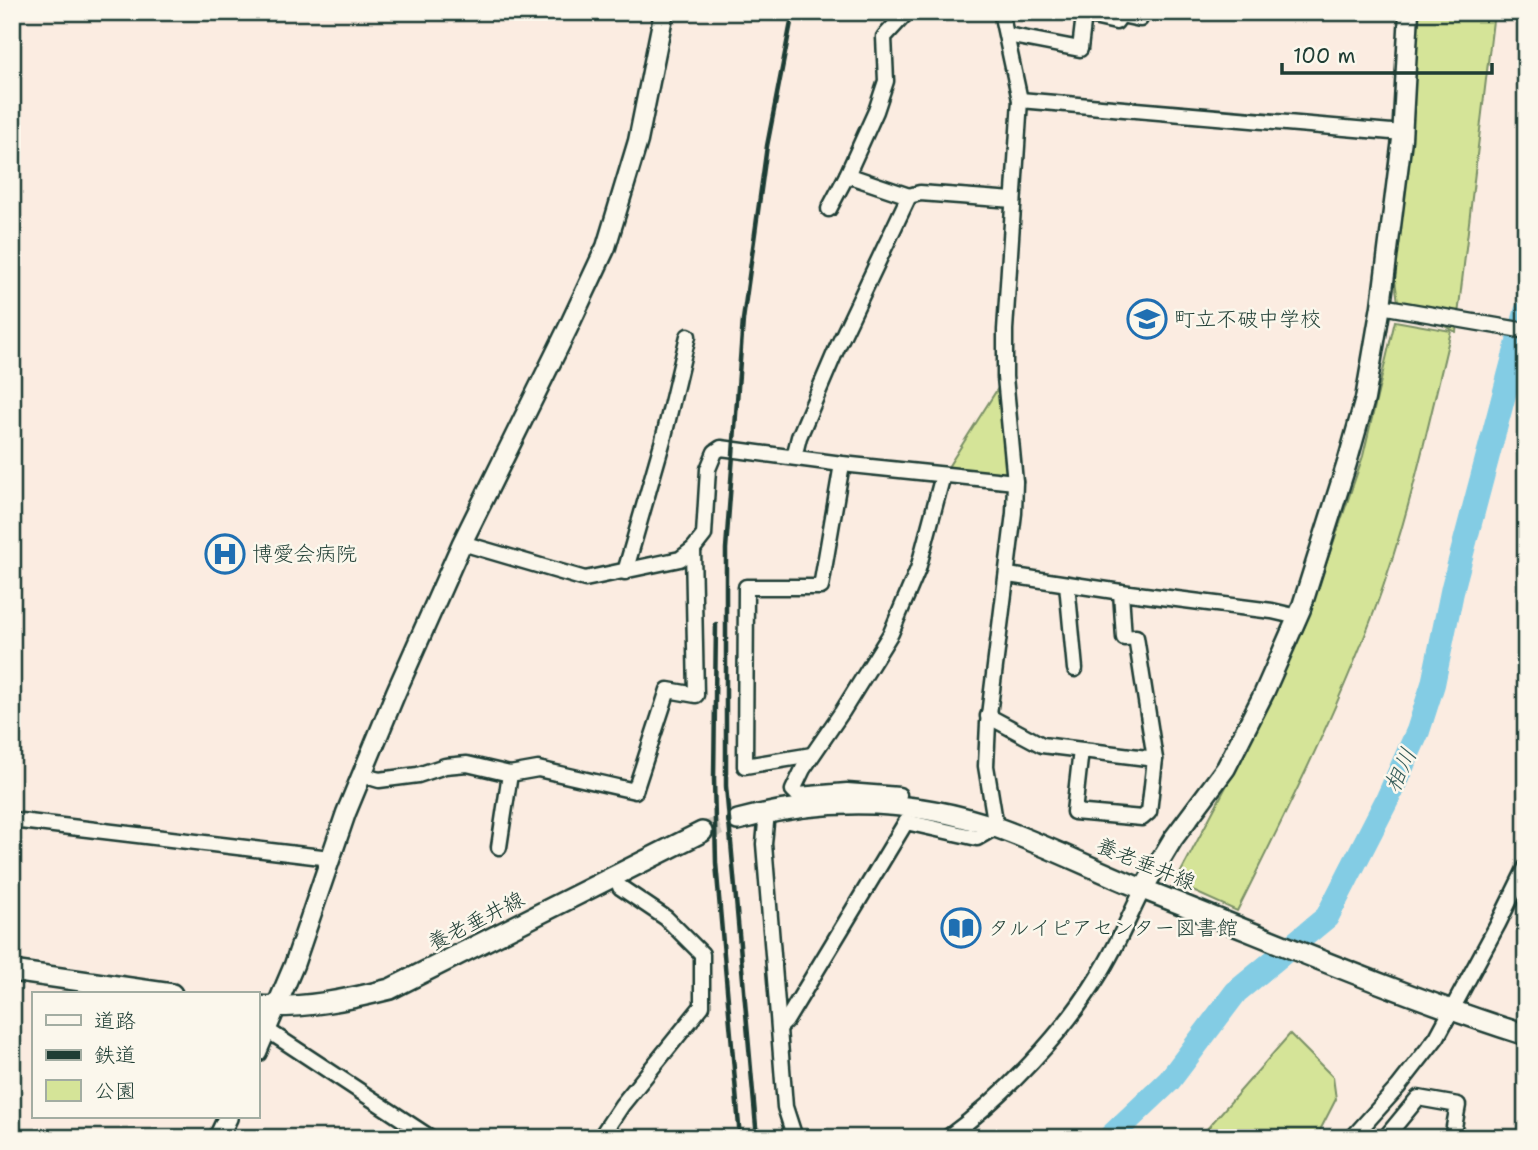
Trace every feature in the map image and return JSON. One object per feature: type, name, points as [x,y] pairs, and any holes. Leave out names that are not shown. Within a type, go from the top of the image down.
[{"type":"main road","name":"養老垂井線","points":[[738,820],[767,812],[829,803],[893,805],[936,812],[996,827],[1143,889],[1451,1010],[1526,1035]]},
{"type":"main road","name":"養老垂井線","points":[[267,1007],[342,1001],[390,989],[702,832]]},
{"type":"main road","points":[[12,971],[158,992]]},
{"type":"street","points":[[259,1048],[267,1030],[267,1007],[311,921],[330,858],[362,775],[462,543],[606,247],[638,141],[664,12]]},
{"type":"street","points":[[829,209],[876,111],[886,82],[884,37],[907,12]]},
{"type":"street","points":[[780,1027],[906,822],[977,838],[996,827],[986,766],[988,716],[1014,513],[1015,482],[1005,377],[1005,330],[1020,100],[1001,12]]},
{"type":"street","points":[[1007,35],[1080,48],[1084,15],[1116,22],[1121,15],[1140,19],[1142,12]]},
{"type":"street","points":[[947,1138],[1018,1075],[1066,1023],[1100,974],[1143,889],[1173,839],[1226,768],[1298,617],[1348,463],[1388,307],[1403,134],[1409,12]]},
{"type":"street","points":[[1020,100],[1403,134]]},
{"type":"street","points":[[847,175],[909,196],[920,193],[1013,200]]},
{"type":"street","points":[[794,457],[799,437],[837,348],[909,196]]},
{"type":"street","points":[[1388,307],[1526,331]]},
{"type":"street","points":[[625,572],[663,440],[688,336]]},
{"type":"street","points":[[462,543],[585,579],[680,559],[693,549],[704,535],[708,469],[715,452],[721,448],[1015,482]]},
{"type":"street","points":[[813,755],[745,766],[746,587],[821,587],[842,464]]},
{"type":"street","points":[[899,795],[847,791],[799,794],[793,790],[891,633],[918,569],[943,474]]},
{"type":"street","points":[[362,775],[379,780],[467,764],[510,774],[538,769],[635,791],[668,690],[696,695],[693,549]]},
{"type":"street","points":[[1008,575],[1272,611],[1298,617]]},
{"type":"street","points":[[1067,584],[1075,669]]},
{"type":"street","points":[[1081,750],[1074,813],[1142,818],[1149,813],[1154,759],[1136,637],[1124,638],[1121,592]]},
{"type":"street","points":[[988,716],[1042,745],[1154,759]]},
{"type":"street","points":[[499,847],[510,774]]},
{"type":"street","points":[[767,812],[764,844],[786,1107],[795,1138]]},
{"type":"street","points":[[12,820],[330,858]]},
{"type":"street","points":[[1352,1138],[1398,1087],[1437,1037],[1526,867]]},
{"type":"street","points":[[600,1138],[622,1105],[702,1006],[702,954],[666,918],[621,887]]},
{"type":"street","points":[[267,1030],[431,1138]]},
{"type":"street","points":[[1385,1138],[1418,1098],[1458,1105],[1452,1138]]},
{"type":"street","points":[[218,1138],[228,1118]]},
{"type":"green space","points":[[1419,12],[1494,12],[1456,332],[1398,302],[1394,273],[1411,143]]},
{"type":"green space","points":[[1395,321],[1451,331],[1407,508],[1374,612],[1343,688],[1237,911],[1175,883],[1229,781],[1304,628],[1363,456]]},
{"type":"green space","points":[[1005,377],[1015,482],[943,475]]},
{"type":"green space","points":[[1290,1034],[1333,1077],[1336,1099],[1316,1138],[1199,1138]]},
{"type":"waterway","name":"相川","points":[[1109,1138],[1169,1081],[1236,992],[1327,917],[1388,798],[1418,731],[1433,684],[1453,587],[1526,312]]},
{"type":"tunnel","points":[[702,832],[738,820]]},
{"type":"railway","points":[[757,1138],[726,786],[726,549],[743,320],[767,146],[793,12]]},
{"type":"railway","points":[[716,624],[716,863],[740,1138]]},
{"type":"place","name":"町立不破中学校","points":[[1147,319]]},
{"type":"place","name":"博愛会病院","points":[[225,554]]},
{"type":"place","name":"タルイピアセンター図書館","points":[[961,928]]}]
